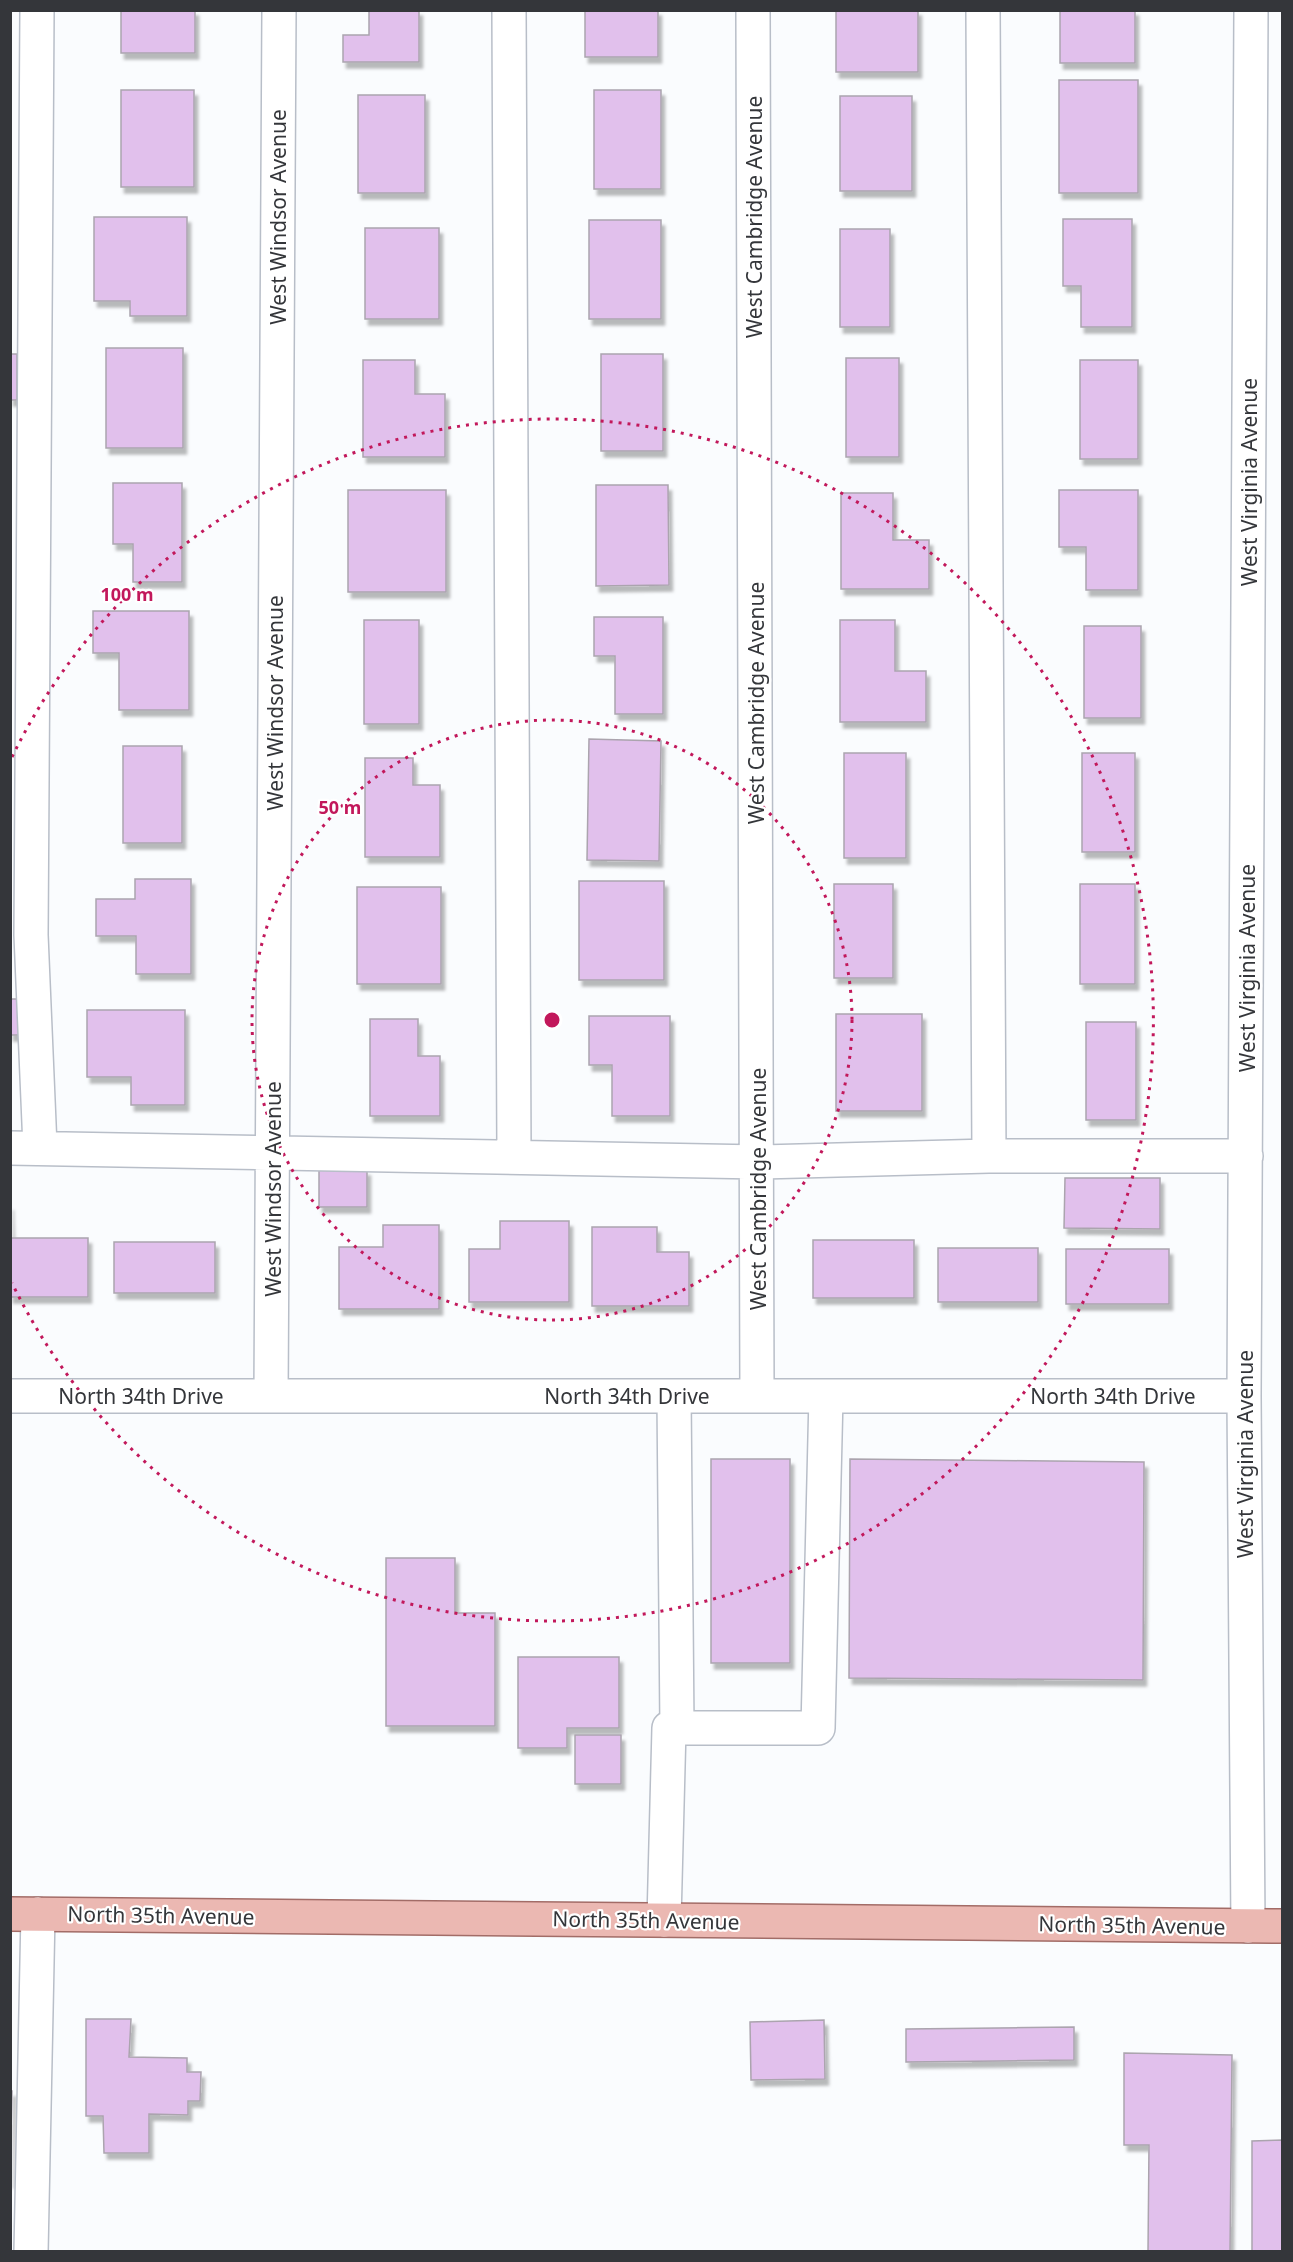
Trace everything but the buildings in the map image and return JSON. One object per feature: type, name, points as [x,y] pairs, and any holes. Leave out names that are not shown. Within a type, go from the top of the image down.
[{"type":"main road","name":"North 35th Avenue","points":[[24,1914],[1282,1926]]},
{"type":"street","points":[[37,10],[31,935],[25,1147],[273,1154],[514,1155],[759,1162],[989,1156],[1246,1156]]},
{"type":"street","name":"West Windsor Avenue","points":[[271,1396],[279,10]]},
{"type":"street","points":[[509,10],[514,1155]]},
{"type":"street","name":"West Cambridge Avenue","points":[[753,10],[759,1162],[757,1396]]},
{"type":"street","points":[[983,10],[989,1156]]},
{"type":"street","name":"West Virginia Avenue","points":[[1248,1926],[1244,1396],[1251,10]]},
{"type":"street","name":"North 34th Drive","points":[[10,1396],[1244,1396]]},
{"type":"street","points":[[674,1396],[676,1728]]},
{"type":"street","points":[[664,1920],[669,1728],[818,1728],[826,1396]]},
{"type":"street","points":[[24,1914],[31,2252]]}]
